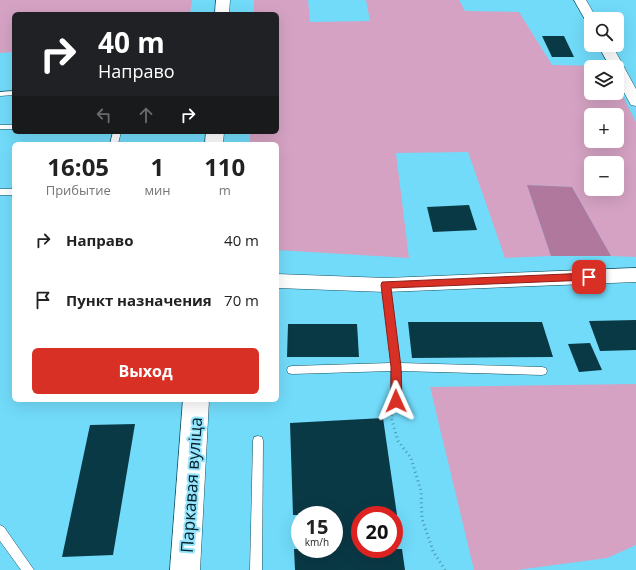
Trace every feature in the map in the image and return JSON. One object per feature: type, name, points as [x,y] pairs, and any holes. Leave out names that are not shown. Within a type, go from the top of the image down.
[{"type":"street","points":[[222,12],[223,0]]},
{"type":"street","points":[[580,0],[587,12]]},
{"type":"street","points":[[624,80],[636,102]]},
{"type":"street","points":[[279,281],[386,285],[636,275]]},
{"type":"street","name":"Паркавая вуліца","points":[[185,570],[196,402]]},
{"type":"lane","points":[[0,94],[12,93]]},
{"type":"lane","points":[[0,127],[12,127]]},
{"type":"lane","points":[[0,192],[12,192]]},
{"type":"lane","points":[[386,285],[396,367],[396,401]]},
{"type":"lane","points":[[292,370],[396,367],[542,371]]},
{"type":"lane","points":[[256,570],[258,441]]},
{"type":"lane","points":[[0,531],[28,570]]},
{"type":"path","points":[[396,401],[391,417],[398,441],[411,458],[419,484],[421,491],[422,519],[432,551],[445,570]]},
{"type":"shaded area","points":[[0,0],[192,0],[190,12],[12,12],[12,52],[0,53]]},
{"type":"shaded area","points":[[254,0],[308,0],[310,22],[370,21],[366,0],[459,0],[465,11],[519,12],[552,65],[584,66],[584,100],[624,100],[624,99],[636,122],[636,257],[611,256],[572,187],[527,185],[551,256],[505,258],[468,152],[396,153],[409,258],[279,250],[279,142],[250,142],[250,134],[279,134],[279,12],[254,12]]},
{"type":"shaded area","points":[[527,185],[572,187],[611,256],[551,256]]},
{"type":"shaded area","points":[[636,384],[636,545],[607,558],[517,570],[474,570],[430,387]]},
{"type":"building","points":[[542,36],[564,36],[574,57],[552,57]]},
{"type":"building","points":[[469,205],[477,230],[433,232],[427,207]]},
{"type":"building","points":[[636,320],[636,350],[600,351],[589,321]]},
{"type":"building","points":[[408,322],[542,322],[553,357],[412,358]]},
{"type":"building","points":[[288,324],[357,324],[359,357],[287,357]]},
{"type":"building","points":[[590,343],[602,370],[579,372],[568,344]]},
{"type":"building","points":[[383,418],[396,506],[351,506],[351,558],[403,558],[403,556],[405,570],[295,570],[294,558],[343,558],[343,506],[293,506],[290,423]]},
{"type":"building","points":[[135,424],[113,555],[62,557],[90,425]]},
{"type":"route","points":[[396,401],[396,367],[386,285],[589,277]]}]
